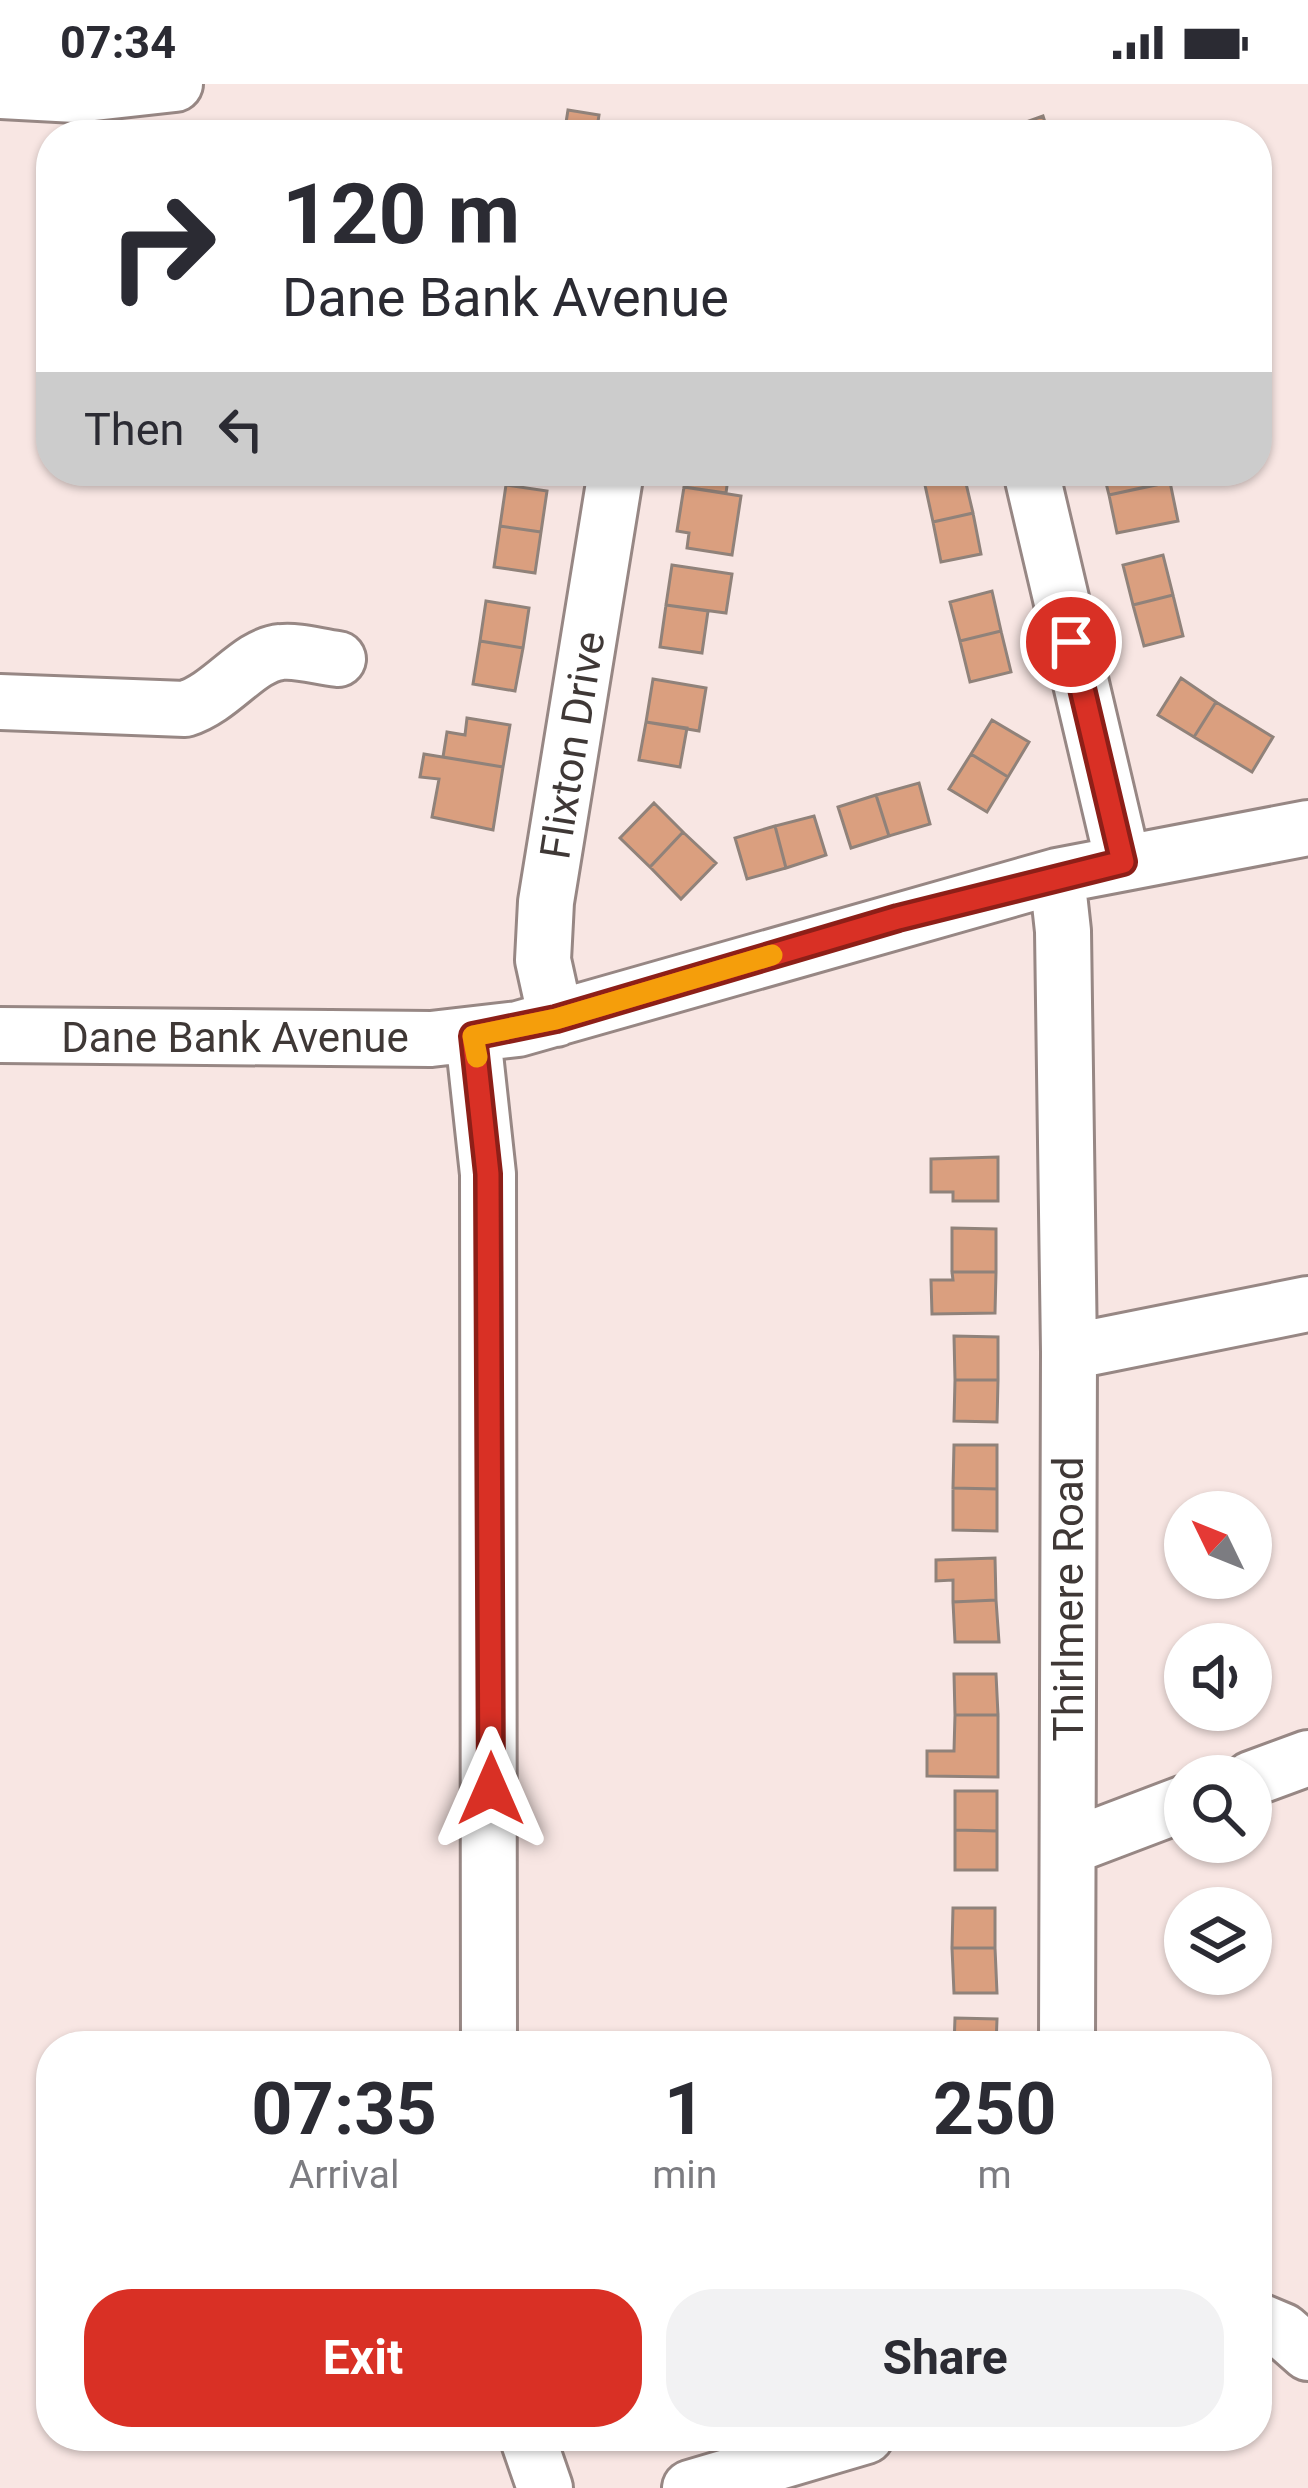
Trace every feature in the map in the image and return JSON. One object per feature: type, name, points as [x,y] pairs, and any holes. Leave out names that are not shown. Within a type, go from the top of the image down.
[{"type":"street","points":[[0,92],[76,95],[175,84]]},
{"type":"street","name":"Flixton Drive","points":[[556,1019],[543,960],[546,902],[614,486]]},
{"type":"street","points":[[1035,486],[1123,862]]},
{"type":"street","points":[[0,702],[185,709],[211,701],[266,656],[283,651],[338,659]]},
{"type":"street","name":"Dane Bank Avenue","points":[[0,1035],[473,1036],[556,1019],[1058,875],[1308,828]]},
{"type":"street","name":"Thirlmere Road","points":[[1058,875],[1063,931],[1069,1352],[1067,2031]]},
{"type":"street","points":[[473,1036],[488,1174],[490,2031]]},
{"type":"street","points":[[1069,1352],[1308,1304]]},
{"type":"street","points":[[1272,1771],[1308,1758]]},
{"type":"street","points":[[1070,1846],[1164,1811]]},
{"type":"street","points":[[532,2451],[545,2488]]},
{"type":"street","points":[[690,2488],[815,2451]]},
{"type":"building","points":[[568,110],[599,115],[598,120],[566,120]]},
{"type":"building","points":[[506,486],[547,491],[541,532],[500,526]]},
{"type":"building","points":[[684,486],[727,486],[726,493]]},
{"type":"building","points":[[925,486],[967,486],[973,513],[933,522]]},
{"type":"building","points":[[1107,486],[1150,486],[1109,495]]},
{"type":"building","points":[[1171,486],[1178,521],[1117,533],[1109,495]]},
{"type":"building","points":[[684,487],[741,496],[732,555],[687,548],[689,533],[677,531]]},
{"type":"building","points":[[973,513],[981,554],[941,562],[933,522]]},
{"type":"building","points":[[500,526],[541,532],[535,573],[494,567]]},
{"type":"building","points":[[1163,555],[1173,595],[1133,605],[1123,565]]},
{"type":"building","points":[[672,565],[732,574],[726,613],[666,605]]},
{"type":"building","points":[[992,591],[1001,631],[960,641],[950,602]]},
{"type":"building","points":[[1173,595],[1183,636],[1144,646],[1133,605]]},
{"type":"building","points":[[486,601],[529,608],[523,648],[480,641]]},
{"type":"building","points":[[666,605],[708,611],[702,653],[660,647]]},
{"type":"building","points":[[1001,631],[1011,672],[970,682],[960,641]]},
{"type":"building","points":[[480,641],[523,648],[515,691],[473,684]]},
{"type":"building","points":[[1181,678],[1216,702],[1194,737],[1158,715]]},
{"type":"building","points":[[653,679],[706,688],[699,731],[646,722]]},
{"type":"building","points":[[1216,702],[1273,737],[1252,772],[1194,737]]},
{"type":"building","points":[[467,718],[510,725],[503,767],[443,757],[447,732],[465,735]]},
{"type":"building","points":[[992,720],[1029,742],[1008,777],[971,754]]},
{"type":"building","points":[[646,722],[687,728],[680,767],[639,760]]},
{"type":"building","points":[[424,754],[503,767],[493,830],[432,817],[439,779],[420,777]]},
{"type":"building","points":[[971,754],[1008,777],[987,812],[949,789]]},
{"type":"building","points":[[919,783],[930,824],[889,836],[876,795]]},
{"type":"building","points":[[876,795],[889,836],[851,848],[838,807]]},
{"type":"building","points":[[654,803],[683,832],[650,867],[620,838]]},
{"type":"building","points":[[814,816],[826,855],[786,868],[775,826]]},
{"type":"building","points":[[775,826],[786,868],[747,879],[735,838]]},
{"type":"building","points":[[683,832],[716,863],[681,899],[650,867]]},
{"type":"building","points":[[998,1157],[998,1201],[953,1201],[953,1192],[931,1192],[931,1159]]},
{"type":"building","points":[[952,1228],[996,1229],[996,1272],[952,1272]]},
{"type":"building","points":[[952,1272],[996,1272],[995,1313],[932,1314],[931,1280],[953,1280]]},
{"type":"building","points":[[954,1336],[998,1337],[998,1380],[955,1380]]},
{"type":"building","points":[[955,1380],[998,1380],[997,1422],[954,1421]]},
{"type":"building","points":[[954,1445],[997,1445],[997,1489],[953,1488]]},
{"type":"building","points":[[953,1488],[997,1489],[997,1531],[953,1530]]},
{"type":"building","points":[[995,1558],[996,1600],[953,1602],[953,1580],[936,1581],[936,1560]]},
{"type":"building","points":[[996,1600],[999,1642],[955,1642],[953,1602]]},
{"type":"building","points":[[954,1674],[996,1674],[998,1715],[955,1715]]},
{"type":"building","points":[[955,1715],[998,1715],[998,1777],[927,1776],[927,1751],[954,1751]]},
{"type":"building","points":[[955,1791],[997,1791],[997,1831],[955,1830]]},
{"type":"building","points":[[955,1830],[997,1831],[997,1870],[955,1870]]},
{"type":"building","points":[[953,1908],[995,1908],[995,1948],[952,1948]]},
{"type":"building","points":[[952,1948],[995,1948],[997,1993],[954,1993]]},
{"type":"building","points":[[955,2018],[997,2019],[997,2031],[955,2031]]},
{"type":"slow traffic","points":[[477,1057],[473,1036],[556,1019],[772,955]]},
{"type":"route","points":[[491,1789],[488,1174],[483,1094],[473,1036],[556,1019],[898,918],[1123,862],[1071,642]]}]
